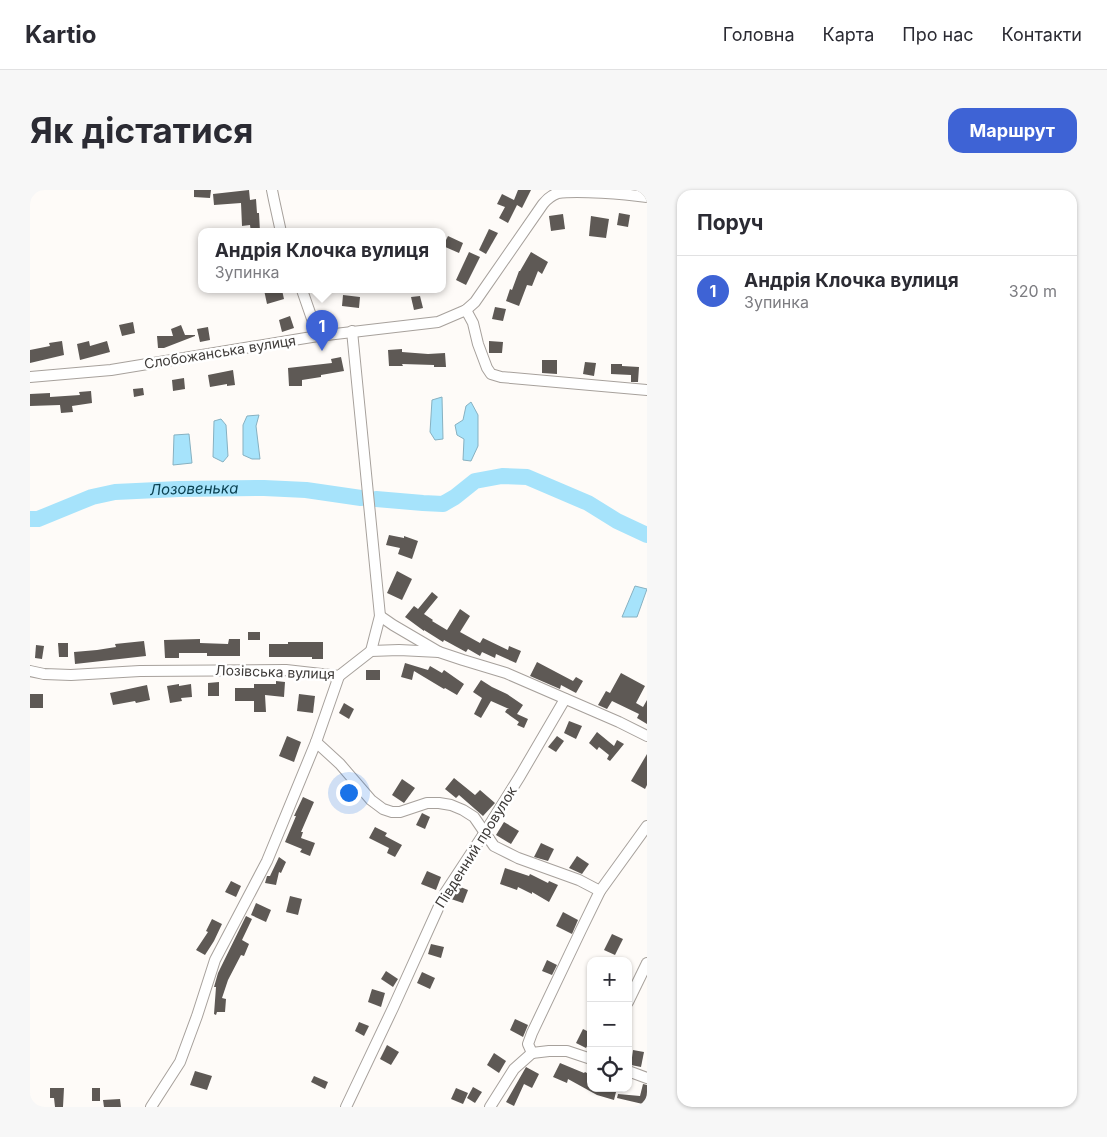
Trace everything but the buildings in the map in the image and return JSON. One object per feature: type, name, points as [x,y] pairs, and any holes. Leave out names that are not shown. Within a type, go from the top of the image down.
[{"type":"street","points":[[272,190],[281,228]]},
{"type":"street","name":"Слобожанська вулиця","points":[[30,377],[110,370],[352,331],[438,322],[466,310],[475,302],[543,204],[552,196],[563,191],[593,190],[647,197]]},
{"type":"street","points":[[303,293],[318,336]]},
{"type":"street","points":[[466,310],[473,323],[478,344],[491,374],[508,378],[647,390]]},
{"type":"street","points":[[352,331],[380,616],[371,651],[439,652]]},
{"type":"street","points":[[380,616],[439,652],[506,673],[647,736]]},
{"type":"street","name":"Лозівська вулиця","points":[[30,670],[44,674],[71,675],[159,670],[286,670],[339,676],[371,651]]},
{"type":"street","points":[[151,1107],[180,1062],[197,1016],[214,960],[267,862],[316,742],[339,676]]},
{"type":"street","name":"Південний провулок","points":[[346,1107],[445,893],[485,832],[565,700]]},
{"type":"street","points":[[316,742],[340,764],[371,800],[384,809],[400,812],[428,803],[451,805],[474,817],[494,846],[518,858],[579,880],[600,891]]},
{"type":"street","points":[[532,1053],[528,1044],[532,1033],[576,938],[600,891],[647,826]]},
{"type":"street","points":[[632,994],[647,963]]},
{"type":"street","points":[[490,1107],[514,1069],[532,1053],[567,1051],[587,1058]]},
{"type":"street","points":[[632,1073],[647,1078]]},
{"type":"water","points":[[442,397],[443,439],[435,440],[430,432],[432,400]]},
{"type":"water","points":[[471,402],[478,415],[478,446],[471,461],[463,460],[464,439],[457,435],[455,425],[463,420],[466,406]]},
{"type":"water","points":[[259,415],[256,426],[260,459],[252,459],[243,455],[243,425],[247,416]]},
{"type":"water","points":[[221,419],[226,425],[228,456],[223,462],[213,457],[214,421]]},
{"type":"water","points":[[189,434],[192,463],[173,465],[174,435]]},
{"type":"water","points":[[635,586],[647,589],[637,617],[622,617]]},
{"type":"waterway","name":"Лозовенька","points":[[376,499],[443,504],[475,481],[502,476],[527,477],[588,503],[617,521],[647,535]]},
{"type":"waterway","name":"Лозовенька","points":[[30,519],[38,519],[92,497],[115,492],[264,488],[306,490],[361,498]]},
{"type":"place","name":"Андрія Клочка вулиця","points":[[322,351]]}]
